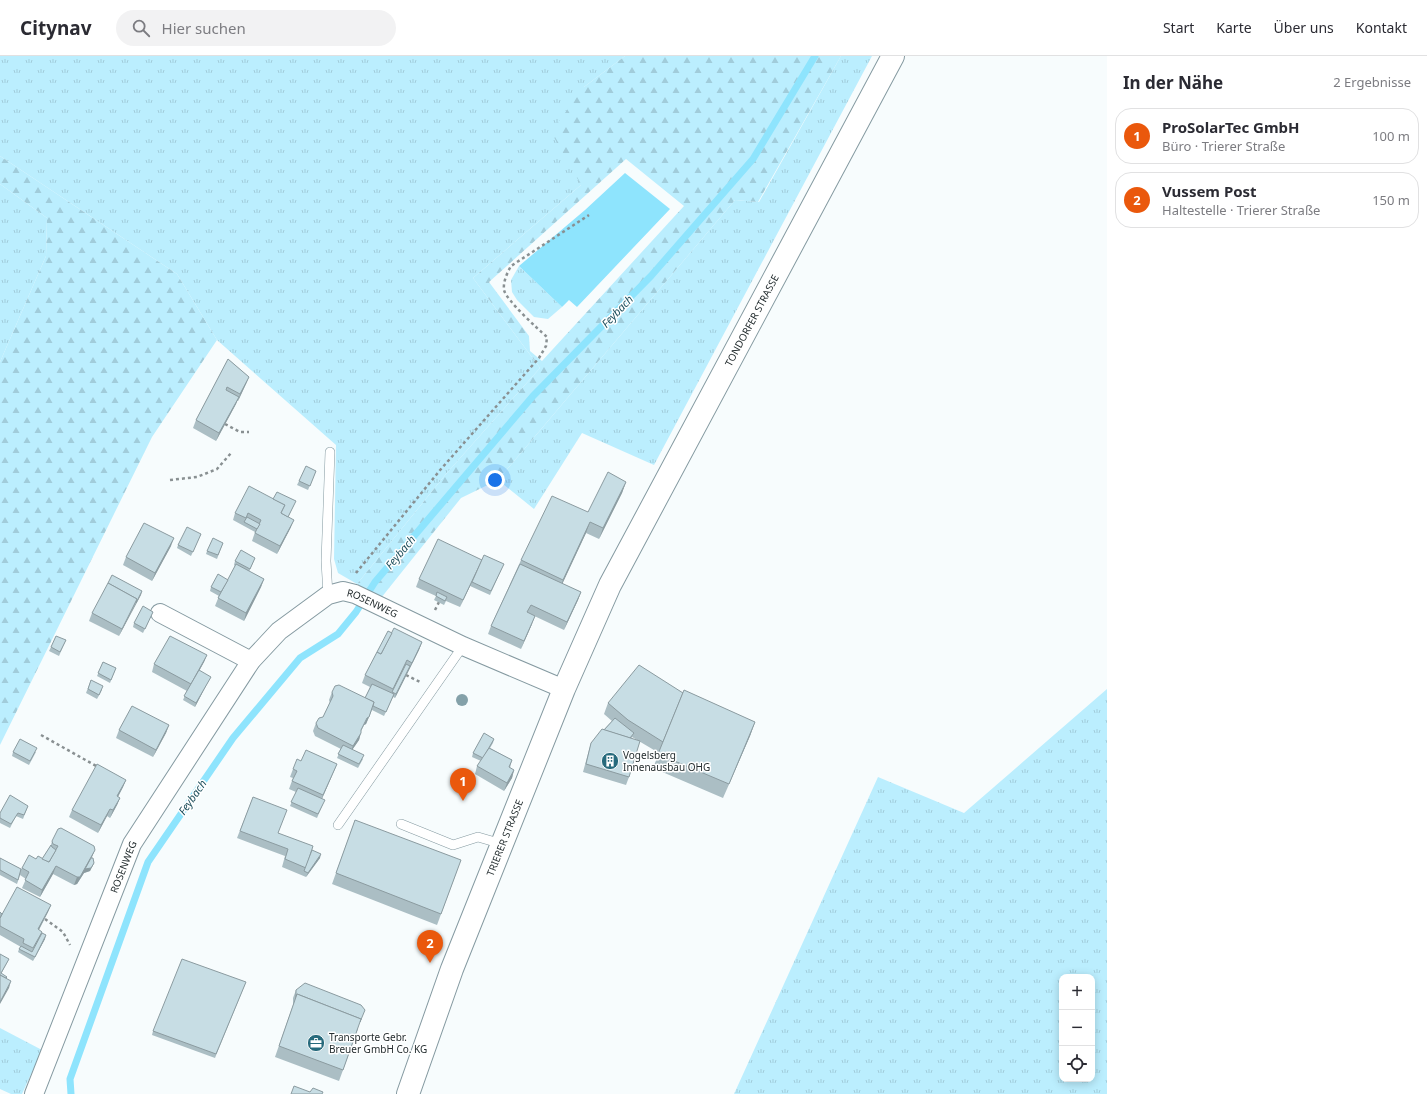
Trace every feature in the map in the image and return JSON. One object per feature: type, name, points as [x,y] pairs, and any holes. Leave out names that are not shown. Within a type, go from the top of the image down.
[{"type":"main road","name":"TONDORFER STRASSE","points":[[610,585],[893,56]]},
{"type":"main road","name":"TRIERER STRASSE","points":[[408,1094],[452,969],[564,689],[610,585]]},
{"type":"street","name":"ROSENWEG","points":[[34,1094],[132,844],[251,661],[279,631],[342,594],[379,607],[463,646],[564,689]]},
{"type":"street","points":[[160,613],[251,661]]},
{"type":"lane","points":[[330,452],[326,561],[342,594]]},
{"type":"lane","points":[[338,824],[463,646]]},
{"type":"lane","points":[[401,824],[453,845],[478,837],[502,844]]},
{"type":"path","points":[[342,594],[441,469],[538,358],[546,346],[547,337],[511,301],[504,290],[506,275],[511,266],[589,215]]},
{"type":"path","points":[[225,424],[240,432],[249,432]]},
{"type":"path","points":[[170,480],[197,477],[217,469],[232,452]]},
{"type":"path","points":[[435,610],[439,602]]},
{"type":"path","points":[[41,735],[101,769]]},
{"type":"path","points":[[45,919],[64,932],[71,947]]},
{"type":"green space","points":[[0,56],[625,56],[584,87],[581,185],[473,278],[540,368],[446,474],[357,584],[338,573],[334,559],[336,445],[217,340],[177,274],[0,156]]},
{"type":"green space","points":[[625,56],[841,56],[758,202],[735,200],[498,480],[461,498],[381,598],[357,584],[446,474],[540,368],[473,278],[581,185],[551,132],[584,87]],"holes":[[[626,159],[684,206],[542,361],[530,351],[529,336],[489,282]]]},
{"type":"green space","points":[[841,56],[872,56],[654,465],[582,433],[534,509],[498,480],[735,200],[759,202]]},
{"type":"green space","points":[[0,156],[177,274],[217,340],[152,437],[0,745],[0,362],[46,256],[47,218],[0,184]]},
{"type":"green space","points":[[0,184],[47,218],[46,256],[0,362]]},
{"type":"green space","points":[[519,266],[562,307],[548,319],[534,317],[517,300],[512,292],[511,280]]},
{"type":"green space","points":[[1107,689],[1107,1094],[734,1094],[878,777],[964,813]]},
{"type":"green space","points":[[0,1028],[42,1050],[22,1094],[11,1094],[0,1089]]},
{"type":"shaded area","points":[[625,173],[670,209],[577,307],[569,300],[562,307],[519,266],[585,210]]},
{"type":"building","points":[[228,359],[249,377],[240,394],[227,387],[226,390],[239,397],[219,433],[196,420]]},
{"type":"building","points":[[306,466],[316,471],[310,486],[299,481]]},
{"type":"building","points":[[608,472],[626,482],[603,528],[590,522],[563,580],[521,560],[552,496],[588,512]]},
{"type":"building","points":[[249,486],[285,505],[281,513],[294,520],[280,546],[255,533],[261,520],[248,513],[246,518],[235,513]]},
{"type":"building","points":[[277,492],[296,501],[288,517],[281,513],[285,505],[273,499]]},
{"type":"building","points":[[247,517],[260,524],[257,529],[244,522]]},
{"type":"building","points":[[144,523],[174,538],[155,573],[126,557]]},
{"type":"building","points":[[187,527],[201,534],[193,552],[178,545]]},
{"type":"building","points":[[213,538],[223,543],[218,555],[207,551]]},
{"type":"building","points":[[438,539],[482,560],[463,600],[419,579]]},
{"type":"building","points":[[241,550],[255,558],[250,569],[235,561]]},
{"type":"building","points":[[484,555],[504,564],[491,591],[472,582]]},
{"type":"building","points":[[236,564],[264,579],[246,613],[218,598]]},
{"type":"building","points":[[520,564],[581,592],[567,622],[531,605],[527,612],[535,616],[524,641],[491,626]]},
{"type":"building","points":[[218,574],[228,580],[221,592],[211,587]]},
{"type":"building","points":[[112,575],[142,591],[136,603],[137,599],[108,583]]},
{"type":"building","points":[[108,583],[137,599],[122,629],[92,613]]},
{"type":"building","points":[[437,592],[447,597],[445,601],[436,596]]},
{"type":"building","points":[[143,606],[153,612],[145,629],[134,623]]},
{"type":"building","points":[[394,628],[422,642],[412,663],[407,660],[393,689],[365,675],[377,652],[381,654]]},
{"type":"building","points":[[388,631],[392,633],[381,654],[377,652]]},
{"type":"building","points":[[56,636],[66,640],[60,652],[51,647]]},
{"type":"building","points":[[170,636],[207,655],[191,684],[154,664]]},
{"type":"building","points":[[103,662],[116,668],[111,680],[98,673]]},
{"type":"building","points":[[406,664],[410,666],[396,694],[392,692]]},
{"type":"building","points":[[639,665],[683,693],[663,742],[628,720],[608,703]]},
{"type":"building","points":[[199,670],[211,677],[196,703],[184,696]]},
{"type":"building","points":[[91,680],[103,686],[99,695],[88,689]]},
{"type":"building","points":[[372,684],[394,694],[386,712],[373,706],[374,702],[365,698]]},
{"type":"building","points":[[339,685],[374,702],[369,717],[367,718],[361,733],[353,746],[318,728],[316,723],[319,718],[323,717],[333,696],[332,692],[335,686]]},
{"type":"building","points":[[684,690],[755,722],[729,784],[658,754]]},
{"type":"building","points":[[132,706],[169,725],[156,750],[119,730]]},
{"type":"building","points":[[615,718],[634,733],[630,738],[604,730]]},
{"type":"building","name":"Vogelsberg Innenausbau OHG","points":[[602,729],[640,741],[629,777],[586,764],[591,743]]},
{"type":"building","points":[[484,733],[494,739],[483,758],[473,753]]},
{"type":"building","points":[[20,739],[37,748],[30,761],[13,752]]},
{"type":"building","points":[[343,745],[364,755],[359,764],[338,754]]},
{"type":"building","points":[[489,748],[512,760],[509,767],[514,770],[507,783],[477,766]]},
{"type":"building","points":[[306,750],[337,764],[323,795],[292,781],[297,771],[293,769],[297,759],[301,761]]},
{"type":"building","points":[[97,764],[126,780],[117,796],[120,798],[113,810],[110,809],[101,825],[72,810]]},
{"type":"building","points":[[298,788],[325,800],[318,814],[291,802]]},
{"type":"building","points":[[10,795],[28,806],[24,815],[18,813],[11,824],[0,818],[0,813]]},
{"type":"building","points":[[253,797],[287,810],[278,833],[313,846],[306,868],[285,859],[288,849],[240,831]]},
{"type":"building","points":[[355,820],[461,860],[441,914],[336,873]]},
{"type":"building","points":[[61,828],[94,846],[95,850],[80,877],[77,877],[56,866],[42,890],[25,880],[29,872],[22,868],[29,855],[36,859],[38,856],[49,862],[58,846],[53,844],[52,841],[58,829]]},
{"type":"building","points":[[51,845],[56,850],[49,862],[42,859]]},
{"type":"building","points":[[312,850],[321,854],[308,873],[304,871]]},
{"type":"building","points":[[0,858],[21,869],[18,880],[0,870]]},
{"type":"building","points":[[91,858],[93,858],[94,863],[91,868],[85,869]]},
{"type":"building","points":[[17,887],[51,905],[38,929],[42,932],[33,948],[23,943],[24,939],[0,926],[0,918]]},
{"type":"building","points":[[42,933],[46,935],[35,957],[19,949],[21,946],[32,952]]},
{"type":"building","points":[[0,954],[9,959],[1,973],[7,977],[6,978],[0,975]]},
{"type":"building","points":[[182,959],[246,982],[216,1054],[153,1031]]},
{"type":"building","points":[[0,975],[11,981],[0,1002]]},
{"type":"building","points":[[305,983],[361,1005],[365,1010],[360,1022],[361,1019],[297,994],[296,998],[296,990]]},
{"type":"building","name":"Transporte Gebr. Breuer GmbH Co. KG","points":[[297,994],[361,1019],[343,1070],[279,1046]]},
{"type":"building","points":[[294,1086],[310,1092],[313,1088],[323,1092],[322,1094],[291,1094]]},
{"type":"waterway","name":"Feybach","points":[[71,1094],[70,1079],[148,862],[233,738],[300,658],[338,634],[356,612],[375,582],[533,396],[651,276],[753,159],[815,56]]},
{"type":"place","name":"Vogelsberg Innenausbau OHG","points":[[610,761]]},
{"type":"place","name":"ProSolarTec GmbH","points":[[463,801]]},
{"type":"place","name":"Vussem Post","points":[[430,963]]},
{"type":"place","name":"Transporte Gebr. Breuer GmbH Co. KG","points":[[316,1043]]}]
